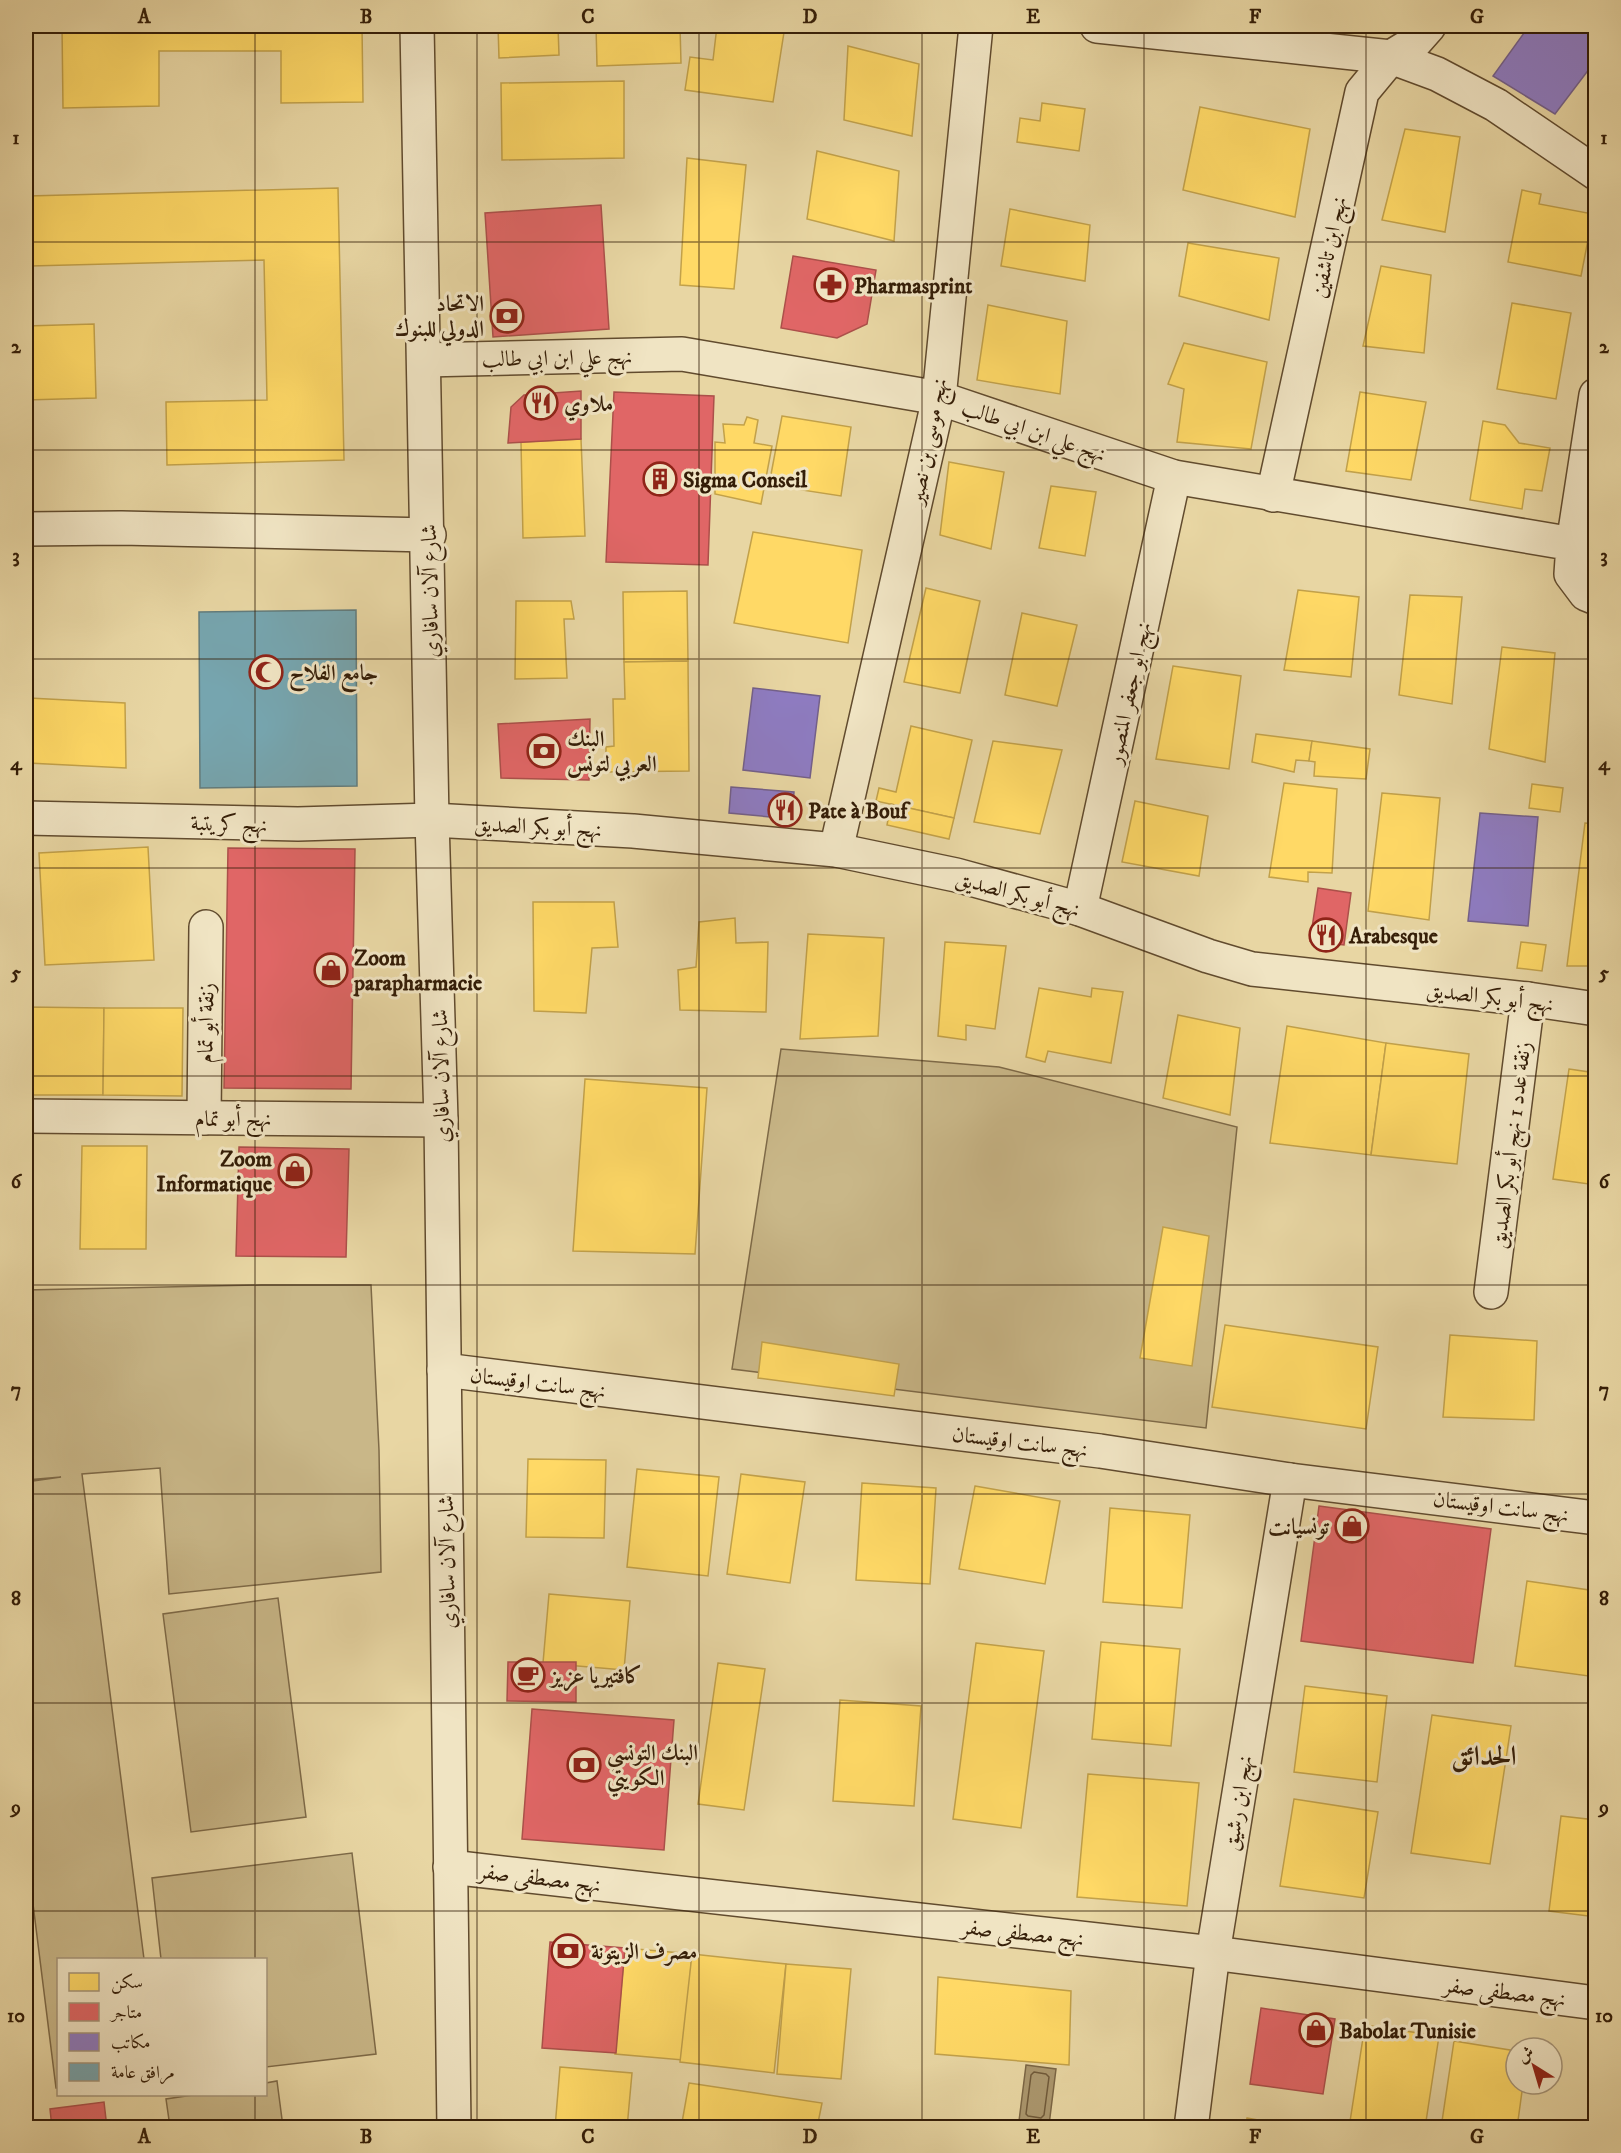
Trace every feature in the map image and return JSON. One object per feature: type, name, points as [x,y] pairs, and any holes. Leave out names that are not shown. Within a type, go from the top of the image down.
[{"type":"street","name":"شارع آلان سافاري","points":[[417,26],[429,535],[432,820],[441,1120],[454,2127]]},
{"type":"street","name":"نهج موسى بن نصير","points":[[836,850],[939,398],[976,26]]},
{"type":"street","points":[[1097,26],[1391,57],[1437,74],[1496,105],[1596,172]]},
{"type":"street","name":"نهج ابن تاشفين","points":[[1273,495],[1362,92],[1391,57],[1414,43],[1429,26]]},
{"type":"street","name":"نهج علي ابن ابي طالب","points":[[425,360],[682,354],[939,398],[1174,477],[1573,544]]},
{"type":"street","points":[[1596,395],[1570,574],[1586,594],[1596,598]]},
{"type":"street","name":"نهج ابو جعفر المنصور","points":[[1080,909],[1174,477]]},
{"type":"street","points":[[26,529],[121,528],[429,535]]},
{"type":"street","name":"نهج كريتبة","points":[[26,818],[298,824],[432,820]]},
{"type":"street","name":"نهج أبو بكر الصديق","points":[[432,820],[633,831],[836,850],[957,875],[1080,909],[1208,956],[1252,969],[1528,999],[1596,1009]]},
{"type":"street","name":"زنقة أبو تمام","points":[[204,1118],[206,927]]},
{"type":"street","name":"زنقة عدد 1 نهج أبو بكر الصديق","points":[[1491,1292],[1528,999]]},
{"type":"street","name":"نهج أبو تمام","points":[[26,1116],[441,1120]]},
{"type":"street","name":"نهج سانت اوقيستان","points":[[444,1370],[1100,1451],[1290,1480],[1596,1518]]},
{"type":"street","name":"نهج ابن رشيق","points":[[1191,2127],[1213,1953],[1290,1480]]},
{"type":"street","name":"نهج مصطفى صفر","points":[[450,1867],[1213,1953],[1596,2003]]},
{"type":"shaded area","points":[[781,1049],[999,1067],[1237,1127],[1206,1428],[732,1369]]},
{"type":"shaded area","points":[[371,1285],[379,1450],[381,1572],[169,1594],[160,1468],[82,1474],[144,1958],[57,1958],[57,2088],[26,1848],[26,1482],[61,1477],[26,1480],[26,1290]]},
{"type":"shaded area","points":[[278,1598],[306,1817],[191,1832],[163,1614]]},
{"type":"shaded area","points":[[352,1853],[376,2054],[267,2067],[267,1958],[161,1958],[152,1878]]},
{"type":"shaded area","points":[[277,2081],[283,2127],[170,2127],[166,2099],[186,2096],[267,2096],[267,2083]]},
{"type":"water","points":[[1026,2065],[1056,2069],[1049,2125],[1019,2121]]},
{"type":"building: سكن","points":[[62,26],[362,26],[363,102],[281,103],[281,51],[159,51],[159,106],[63,108]]},
{"type":"building: سكن","points":[[498,26],[558,26],[559,55],[499,58]]},
{"type":"building: سكن","points":[[596,26],[680,26],[681,63],[597,66]]},
{"type":"building: سكن","points":[[717,26],[785,26],[773,102],[685,90],[690,57],[713,60]]},
{"type":"building: سكن","points":[[848,46],[919,64],[912,136],[844,120]]},
{"type":"building: سكن","points":[[624,81],[624,158],[502,160],[501,83]]},
{"type":"building: سكن","points":[[1042,103],[1085,109],[1079,151],[1017,142],[1020,118],[1040,121]]},
{"type":"building: سكن","points":[[1200,107],[1310,129],[1295,217],[1183,190]]},
{"type":"building: سكن","points":[[1405,129],[1460,137],[1445,232],[1382,220]]},
{"type":"building: سكن","points":[[817,151],[899,171],[894,241],[807,219]]},
{"type":"building: سكن","points":[[687,158],[746,165],[734,289],[680,285]]},
{"type":"building: سكن","points":[[338,188],[344,460],[167,465],[166,402],[267,400],[264,260],[30,266],[28,196]]},
{"type":"building: سكن","points":[[1522,190],[1541,194],[1539,204],[1593,214],[1581,276],[1508,262]]},
{"type":"building: سكن","points":[[1010,209],[1090,225],[1085,281],[1001,266]]},
{"type":"building: سكن","points":[[1188,243],[1279,258],[1269,320],[1179,296]]},
{"type":"building: سكن","points":[[1381,266],[1431,275],[1424,353],[1363,346]]},
{"type":"building: سكن","points":[[1512,303],[1571,313],[1556,399],[1497,389]]},
{"type":"building: سكن","points":[[988,305],[1067,321],[1060,394],[977,380]]},
{"type":"building: سكن","points":[[94,324],[96,398],[26,400],[26,326]]},
{"type":"building: سكن","points":[[1184,343],[1267,362],[1251,449],[1177,442],[1184,389],[1168,384]]},
{"type":"building: سكن","points":[[1360,392],[1426,402],[1411,480],[1346,471]]},
{"type":"building: سكن","points":[[782,416],[851,427],[841,496],[769,485]]},
{"type":"building: سكن","points":[[747,417],[758,420],[754,443],[772,446],[761,504],[715,494],[715,442],[725,443],[723,424],[744,425]]},
{"type":"building: سكن","points":[[1483,421],[1505,425],[1519,443],[1550,448],[1542,491],[1525,489],[1522,509],[1470,500]]},
{"type":"building: سكن","points":[[581,439],[585,536],[523,538],[521,442]]},
{"type":"building: سكن","points":[[949,462],[1004,472],[991,549],[940,535]]},
{"type":"building: سكن","points":[[1051,486],[1096,492],[1085,556],[1039,548]]},
{"type":"building: سكن","points":[[753,532],[862,550],[848,643],[734,623]]},
{"type":"building: سكن","points":[[1596,536],[1596,563],[1589,562]]},
{"type":"building: سكن","points":[[926,588],[980,601],[960,693],[904,682]]},
{"type":"building: سكن","points":[[1298,590],[1359,597],[1351,677],[1284,670]]},
{"type":"building: سكن","points":[[687,591],[688,661],[624,662],[623,592]]},
{"type":"building: سكن","points":[[1410,595],[1462,597],[1452,704],[1399,695]]},
{"type":"building: سكن","points":[[516,601],[571,601],[574,619],[564,619],[567,678],[515,679]]},
{"type":"building: سكن","points":[[1022,613],[1077,625],[1057,706],[1005,695]]},
{"type":"building: سكن","points":[[1502,647],[1555,653],[1545,762],[1489,749]]},
{"type":"building: سكن","points":[[688,661],[689,771],[606,772],[606,747],[614,746],[613,699],[625,699],[624,662]]},
{"type":"building: سكن","points":[[1173,666],[1241,676],[1229,769],[1156,759]]},
{"type":"building: سكن","points":[[29,698],[125,703],[126,768],[28,763]]},
{"type":"building: سكن","points":[[1596,723],[1596,740],[1591,737]]},
{"type":"building: سكن","points":[[911,726],[972,740],[954,818],[876,801],[879,788],[896,792]]},
{"type":"building: سكن","points":[[1256,734],[1312,741],[1309,761],[1296,760],[1294,772],[1252,762]]},
{"type":"building: سكن","points":[[993,741],[1062,750],[1040,834],[974,822]]},
{"type":"building: سكن","points":[[1312,741],[1370,749],[1366,779],[1314,776],[1315,762],[1309,761]]},
{"type":"building: سكن","points":[[1284,783],[1337,789],[1332,873],[1308,872],[1308,882],[1269,877]]},
{"type":"building: سكن","points":[[1532,784],[1563,788],[1560,812],[1529,808]]},
{"type":"building: سكن","points":[[1382,793],[1440,798],[1429,920],[1368,911]]},
{"type":"building: سكن","points":[[1135,801],[1208,816],[1199,876],[1122,862]]},
{"type":"building: سكن","points":[[891,804],[954,818],[949,839],[887,825]]},
{"type":"building: سكن","points":[[1585,823],[1596,824],[1596,966],[1567,966]]},
{"type":"building: سكن","points":[[148,847],[154,960],[45,965],[39,853]]},
{"type":"building: سكن","points":[[533,902],[614,902],[618,947],[592,948],[586,1013],[534,1011]]},
{"type":"building: سكن","points":[[735,918],[736,943],[768,942],[766,1012],[680,1010],[678,970],[696,967],[699,922]]},
{"type":"building: سكن","points":[[808,934],[884,938],[878,1036],[800,1039]]},
{"type":"building: سكن","points":[[945,942],[1006,946],[995,1029],[966,1025],[966,1040],[938,1036]]},
{"type":"building: سكن","points":[[1521,942],[1546,945],[1542,971],[1517,968]]},
{"type":"building: سكن","points":[[1039,988],[1091,997],[1092,988],[1123,992],[1111,1063],[1048,1051],[1045,1062],[1026,1057]]},
{"type":"building: سكن","points":[[26,1007],[104,1008],[103,1095],[26,1095]]},
{"type":"building: سكن","points":[[104,1008],[183,1008],[182,1096],[103,1095]]},
{"type":"building: سكن","points":[[1178,1015],[1240,1028],[1230,1115],[1163,1098]]},
{"type":"building: سكن","points":[[1287,1026],[1386,1043],[1371,1155],[1270,1143]]},
{"type":"building: سكن","points":[[1386,1043],[1469,1054],[1457,1164],[1371,1155]]},
{"type":"building: سكن","points":[[1569,1069],[1596,1073],[1596,1185],[1553,1179]]},
{"type":"building: سكن","points":[[585,1079],[707,1088],[695,1254],[573,1251]]},
{"type":"building: سكن","points":[[82,1146],[147,1146],[146,1249],[80,1249]]},
{"type":"building: سكن","points":[[1163,1227],[1209,1236],[1192,1366],[1140,1358]]},
{"type":"building: سكن","points":[[1225,1325],[1378,1347],[1366,1429],[1212,1407]]},
{"type":"building: سكن","points":[[1450,1335],[1537,1341],[1534,1420],[1443,1417]]},
{"type":"building: سكن","points":[[762,1342],[899,1364],[894,1396],[758,1378]]},
{"type":"building: سكن","points":[[528,1459],[606,1460],[604,1538],[526,1537]]},
{"type":"building: سكن","points":[[637,1469],[719,1477],[708,1576],[627,1567]]},
{"type":"building: سكن","points":[[741,1474],[805,1482],[790,1583],[727,1574]]},
{"type":"building: سكن","points":[[862,1483],[936,1488],[930,1584],[856,1580]]},
{"type":"building: سكن","points":[[975,1486],[1060,1501],[1045,1584],[959,1569]]},
{"type":"building: سكن","points":[[1110,1508],[1190,1515],[1182,1608],[1103,1602]]},
{"type":"building: سكن","points":[[1527,1581],[1596,1591],[1596,1677],[1515,1666]]},
{"type":"building: سكن","points":[[549,1594],[630,1601],[624,1670],[543,1663]]},
{"type":"building: سكن","points":[[1101,1642],[1180,1649],[1171,1746],[1092,1739]]},
{"type":"building: سكن","points":[[976,1643],[1044,1651],[1021,1828],[953,1819]]},
{"type":"building: سكن","points":[[718,1663],[765,1669],[744,1810],[698,1804]]},
{"type":"building: سكن","points":[[1305,1686],[1387,1696],[1377,1782],[1294,1772]]},
{"type":"building: سكن","points":[[840,1700],[921,1706],[914,1806],[833,1801]]},
{"type":"building: سكن","points":[[1432,1715],[1511,1726],[1490,1864],[1411,1853]]},
{"type":"building: سكن","points":[[1088,1774],[1199,1783],[1187,1906],[1077,1897]]},
{"type":"building: سكن","points":[[1294,1799],[1378,1812],[1364,1898],[1280,1886]]},
{"type":"building: سكن","points":[[1561,1816],[1596,1820],[1596,1917],[1549,1911]]},
{"type":"building: سكن","points":[[625,1948],[692,1954],[683,2060],[615,2054]]},
{"type":"building: سكن","points":[[692,1954],[786,1964],[774,2073],[680,2062]]},
{"type":"building: سكن","points":[[786,1964],[851,1969],[841,2079],[777,2074]]},
{"type":"building: سكن","points":[[938,1977],[1071,1991],[1069,2065],[935,2054]]},
{"type":"building: سكن","points":[[1365,2025],[1439,2036],[1425,2128],[1349,2128]]},
{"type":"building: سكن","points":[[1454,2041],[1504,2049],[1504,2096],[1521,2096],[1517,2128],[1441,2128]]},
{"type":"building: سكن","points":[[560,2067],[632,2073],[627,2128],[555,2128]]},
{"type":"building: سكن","points":[[689,2083],[822,2103],[817,2128],[681,2128]]},
{"type":"building: سكن","points":[[1247,2118],[1303,2128],[1245,2128]]},
{"type":"building: سكن","points":[[837,2123],[859,2128],[836,2128]]},
{"type":"building: متاجر","points":[[601,205],[609,329],[493,337],[485,213]]},
{"type":"building: متاجر","name":"Pharmasprint","points":[[793,256],[876,270],[867,324],[837,338],[781,328]]},
{"type":"building: متاجر","points":[[581,391],[581,439],[508,443],[511,407],[524,395]]},
{"type":"building: متاجر","name":"Sigma Conseil","points":[[614,392],[714,396],[708,565],[606,562]]},
{"type":"building: متاجر","name":"البنك العربي لتونس","points":[[590,719],[589,780],[501,778],[498,724]]},
{"type":"building: متاجر","points":[[228,848],[355,849],[351,1089],[224,1088]]},
{"type":"building: متاجر","points":[[1318,888],[1351,893],[1344,945],[1310,941]]},
{"type":"building: متاجر","points":[[239,1147],[349,1149],[346,1257],[236,1256]]},
{"type":"building: متاجر","points":[[1319,1506],[1491,1529],[1473,1663],[1301,1641]]},
{"type":"building: متاجر","points":[[508,1662],[576,1662],[576,1702],[507,1701]]},
{"type":"building: متاجر","points":[[532,1709],[674,1720],[664,1850],[522,1839]]},
{"type":"building: متاجر","points":[[550,1942],[625,1948],[616,2053],[542,2048]]},
{"type":"building: متاجر","points":[[1261,2008],[1335,2019],[1323,2094],[1250,2084]]},
{"type":"building: متاجر","points":[[104,2102],[107,2128],[52,2128],[50,2109]]},
{"type":"building: مكاتب","points":[[1529,26],[1578,26],[1596,39],[1596,60],[1555,114],[1493,76]]},
{"type":"building: مكاتب","points":[[753,688],[820,696],[810,778],[743,770]]},
{"type":"building: مكاتب","points":[[731,787],[794,792],[792,819],[729,813]]},
{"type":"building: مكاتب","points":[[1480,813],[1538,817],[1528,926],[1468,921]]},
{"type":"building: مرافق عامة","points":[[356,610],[357,786],[200,788],[199,612]]},
{"type":"place","name":"Pharmasprint","points":[[831,285]]},
{"type":"place","name":"الاتحاد الدولي للبنوك","points":[[507,316]]},
{"type":"place","name":"ملاوي","points":[[541,403]]},
{"type":"place","name":"Sigma Conseil","points":[[660,479]]},
{"type":"place","name":"جامع الفلاح","points":[[266,672]]},
{"type":"place","name":"البنك العربي لتونس","points":[[544,751]]},
{"type":"place","name":"Pate à Bouf","points":[[785,810]]},
{"type":"place","name":"Arabesque","points":[[1326,935]]},
{"type":"place","name":"Zoom parapharmacie","points":[[331,970]]},
{"type":"place","name":"Zoom Informatique","points":[[295,1171]]},
{"type":"place","name":"تونسيانت","points":[[1352,1526]]},
{"type":"place","name":"كافتيريا عزيز","points":[[528,1675]]},
{"type":"place","name":"البنك التونسي الكويتي","points":[[584,1765]]},
{"type":"place","name":"مصرف الزيتونة","points":[[568,1951]]},
{"type":"place","name":"Babolat Tunisie","points":[[1316,2030]]},
{"type":"district","name":"الحدائق","points":[[1484,1755]]}]
